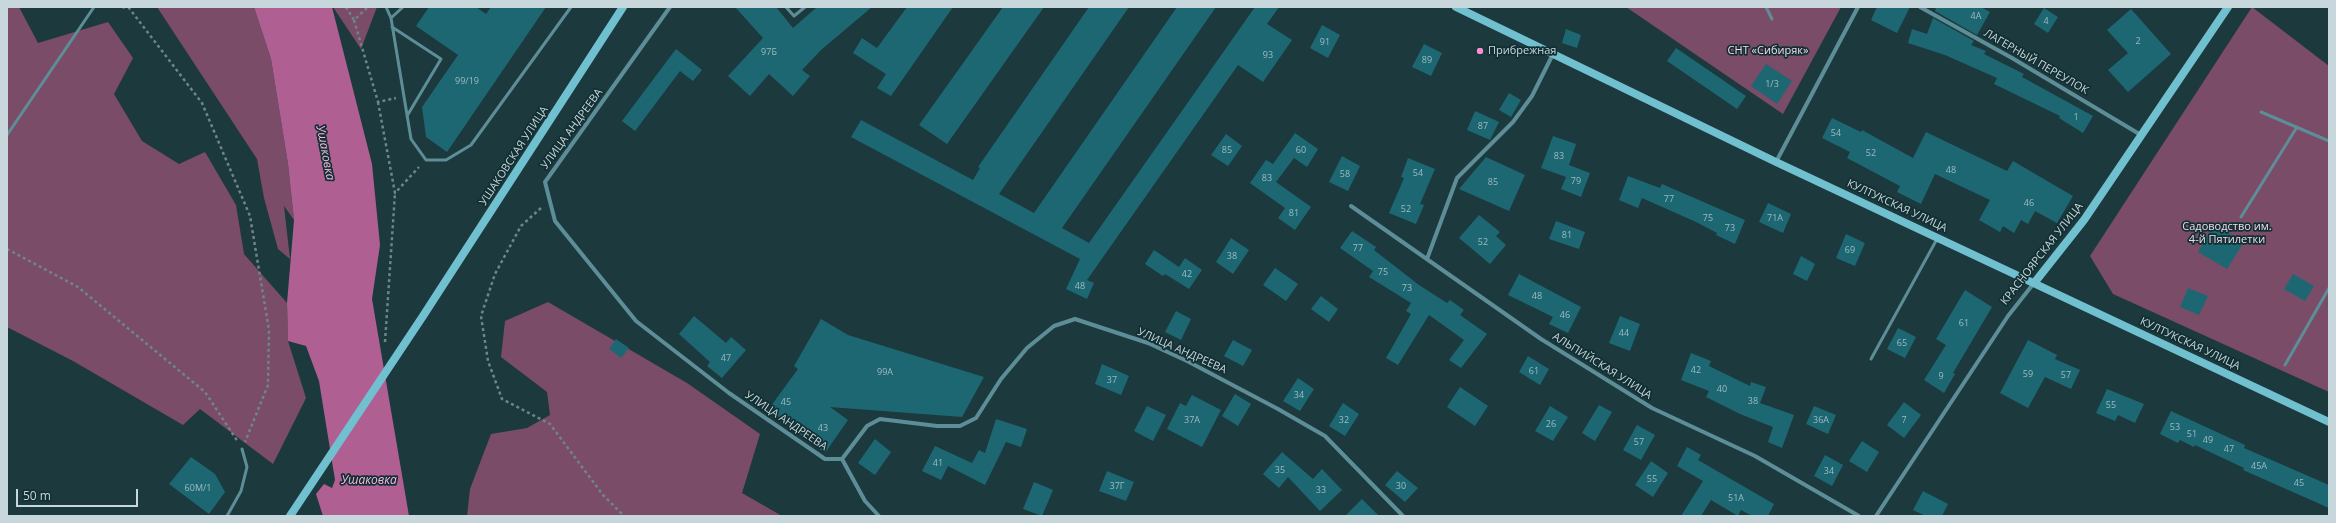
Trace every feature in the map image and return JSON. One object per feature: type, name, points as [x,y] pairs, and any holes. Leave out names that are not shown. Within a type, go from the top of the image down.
[{"type":"main road","name":"УШАКОВСКАЯ УЛИЦА","points":[[290,516],[423,316],[623,7]]},
{"type":"main road","name":"КУЛТУКСКАЯ УЛИЦА","points":[[1456,7],[1776,162],[2035,282],[2329,422]]},
{"type":"main road","name":"КРАСНОЯРСКАЯ УЛИЦА","points":[[2035,282],[2084,220],[2228,7]]},
{"type":"street","name":"УЛИЦА АНДРЕЕВА","points":[[670,7],[545,182],[555,221],[636,321],[729,394],[825,459],[842,459],[867,426],[880,419],[937,426],[960,426],[976,418],[1001,380],[1027,348],[1054,326],[1075,320],[1148,343],[1187,361],[1326,436],[1402,516]]},
{"type":"street","points":[[1776,162],[1858,7]]},
{"type":"street","name":"ЛАГЕРНЫЙ ПЕРЕУЛОК","points":[[1920,7],[2012,58],[2141,135]]},
{"type":"street","points":[[1427,259],[1457,178],[1513,122],[1532,96],[1553,54]]},
{"type":"street","name":"АЛЬПИЙСКАЯ УЛИЦА","points":[[1351,206],[1541,339],[1652,408],[1755,456],[1859,516]]},
{"type":"street","name":"КРАСНОЯРСКАЯ УЛИЦА","points":[[1876,516],[2008,316],[2035,282]]},
{"type":"street","points":[[842,459],[865,501],[880,516]]},
{"type":"lane","points":[[7,135],[94,7]]},
{"type":"lane","points":[[386,7],[391,18],[411,139],[426,160],[446,160],[471,145],[571,7]]},
{"type":"lane","points":[[391,18],[402,7]]},
{"type":"lane","points":[[786,7],[794,16],[804,7]]},
{"type":"lane","points":[[1766,7],[1772,19]]},
{"type":"lane","points":[[392,27],[441,59],[407,116]]},
{"type":"lane","points":[[2261,112],[2329,141]]},
{"type":"lane","points":[[2241,217],[2297,127]]},
{"type":"lane","points":[[1871,358],[1938,237]]},
{"type":"lane","points":[[2285,365],[2329,288]]},
{"type":"lane","points":[[227,516],[241,491],[247,466],[242,449]]},
{"type":"path","points":[[122,7],[129,8],[202,103],[250,216],[269,330],[268,385],[242,449]]},
{"type":"path","points":[[346,7],[354,20],[378,102],[396,193],[386,342]]},
{"type":"path","points":[[354,20],[368,7]]},
{"type":"path","points":[[378,102],[404,96]]},
{"type":"path","points":[[396,193],[426,160]]},
{"type":"path","points":[[550,200],[521,226],[495,274],[481,316],[488,361],[502,398],[550,424],[603,495],[624,516]]},
{"type":"path","points":[[7,249],[78,288],[204,392],[242,449]]},
{"type":"green space","points":[[7,7],[19,7],[38,43],[108,22],[133,58],[114,94],[142,141],[179,164],[205,152],[236,205],[244,254],[287,303],[288,341],[306,398],[273,464],[200,409],[183,425],[73,361],[7,327]]},
{"type":"green space","points":[[157,7],[254,7],[271,59],[288,164],[294,220],[284,206],[290,259],[278,249],[264,198],[257,159]]},
{"type":"green space","points":[[333,7],[377,7],[361,49]]},
{"type":"green space","name":"СНТ «Сибиряк»","points":[[1626,7],[1841,7],[1783,114]]},
{"type":"green space","name":"Садоводство им. 4-й Пятилетки","points":[[2252,7],[2329,66],[2329,392],[2113,294],[2090,256]]},
{"type":"green space","points":[[548,302],[687,383],[760,434],[742,493],[782,516],[467,516],[470,489],[491,434],[527,428],[550,415],[547,392],[501,357],[505,321]]},
{"type":"water","name":"Ушаковка","points":[[254,7],[332,7],[372,164],[380,245],[372,299],[409,516],[323,516],[316,494],[324,484],[332,488],[335,480],[319,381],[306,346],[288,341],[287,303],[294,220],[288,164],[271,59]]},
{"type":"building","points":[[429,7],[476,7],[486,14],[491,7],[546,7],[447,152],[426,137],[422,107],[458,55],[416,26]]},
{"type":"building","points":[[735,7],[776,7],[793,28],[817,7],[872,7],[821,50],[802,70],[810,76],[793,96],[769,74],[750,96],[728,76],[763,38]]},
{"type":"building","points":[[907,7],[953,7],[891,96],[877,88],[886,74],[853,53],[862,38],[877,48]]},
{"type":"building","points":[[1003,7],[1044,7],[947,144],[919,125]]},
{"type":"building","points":[[1089,7],[1129,7],[999,194],[1034,213],[1177,7],[1216,7],[1062,228],[1089,243],[1255,7],[1279,7],[1267,24],[1292,40],[1263,82],[1238,65],[1087,280],[1094,283],[1087,299],[1066,289],[1080,259],[851,137],[861,120],[973,180],[980,168],[978,167]]},
{"type":"building","points":[[1877,7],[1910,7],[1897,33],[1871,20]]},
{"type":"building","points":[[1936,7],[1981,7],[1990,12],[1977,35],[1935,11]]},
{"type":"building","points":[[2044,8],[2058,17],[2048,33],[2034,24]]},
{"type":"building","points":[[2131,9],[2171,54],[2128,92],[2108,70],[2128,53],[2107,30]]},
{"type":"building","points":[[1933,18],[1974,41],[1971,45],[1986,51],[1984,54],[2024,74],[2022,77],[2093,116],[2083,133],[2059,118],[2060,116],[1994,84],[1997,78],[1945,55],[1908,43],[1912,29],[1927,34]]},
{"type":"building","points":[[1322,25],[1340,35],[1328,58],[1310,48]]},
{"type":"building","points":[[1566,29],[1581,35],[1577,48],[1562,43]]},
{"type":"building","points":[[1424,44],[1442,53],[1431,76],[1412,67]]},
{"type":"building","points":[[1676,48],[1746,96],[1737,109],[1667,61]]},
{"type":"building","points":[[676,49],[702,70],[693,81],[680,71],[635,131],[622,121]]},
{"type":"building","points":[[1766,64],[1792,81],[1777,104],[1751,86]]},
{"type":"building","points":[[1509,93],[1521,100],[1511,117],[1499,110]]},
{"type":"building","points":[[1475,111],[1499,122],[1490,140],[1467,130]]},
{"type":"building","points":[[1832,118],[1861,132],[1862,130],[1913,158],[1926,132],[2007,171],[2013,161],[2073,196],[2057,223],[2035,211],[2028,224],[2021,220],[2014,233],[2003,226],[2000,232],[1979,220],[1990,200],[1935,174],[1921,204],[1897,192],[1900,186],[1847,158],[1850,152],[1822,138]]},
{"type":"building","points":[[1295,133],[1318,149],[1307,167],[1294,158],[1276,182],[1311,207],[1295,230],[1278,218],[1285,208],[1250,183],[1266,160],[1273,164]]},
{"type":"building","points":[[1226,134],[1242,146],[1228,166],[1211,155]]},
{"type":"building","points":[[1553,136],[1576,144],[1569,165],[1590,173],[1581,197],[1561,189],[1566,177],[1541,168]]},
{"type":"building","points":[[1342,156],[1360,166],[1348,191],[1329,182]]},
{"type":"building","points":[[1486,157],[1525,175],[1509,211],[1459,189]]},
{"type":"building","points":[[1408,158],[1435,169],[1420,204],[1424,205],[1416,224],[1389,213],[1404,178],[1401,177]]},
{"type":"building","points":[[1628,176],[1660,188],[1662,184],[1745,220],[1735,244],[1716,235],[1717,233],[1696,222],[1642,198],[1638,208],[1619,200]]},
{"type":"building","points":[[1768,203],[1791,214],[1783,233],[1759,222]]},
{"type":"building","points":[[1479,215],[1500,232],[1496,236],[1506,245],[1490,264],[1459,238]]},
{"type":"building","points":[[1556,221],[1585,232],[1579,249],[1549,239]]},
{"type":"building","points":[[2214,224],[2244,242],[2227,269],[2198,252]]},
{"type":"building","points":[[1352,231],[1376,247],[1374,250],[1419,285],[1447,303],[1450,300],[1464,310],[1460,315],[1487,334],[1461,368],[1449,360],[1464,340],[1429,315],[1398,365],[1386,358],[1411,314],[1406,311],[1411,303],[1369,277],[1373,271],[1340,248]]},
{"type":"building","points":[[1846,234],[1865,243],[1855,266],[1836,258]]},
{"type":"building","points":[[1231,238],[1249,250],[1233,274],[1216,262]]},
{"type":"building","points":[[1154,250],[1179,267],[1185,258],[1202,270],[1189,289],[1165,274],[1163,276],[1145,264]]},
{"type":"building","points":[[1801,256],[1815,264],[1807,281],[1793,274]]},
{"type":"building","points":[[1275,268],[1298,284],[1286,301],[1263,285]]},
{"type":"building","points":[[1519,274],[1581,307],[1568,333],[1549,324],[1553,317],[1508,295]]},
{"type":"building","points":[[2293,274],[2314,286],[2305,301],[2284,289]]},
{"type":"building","points":[[2188,288],[2208,296],[2199,315],[2180,307]]},
{"type":"building","points":[[1965,290],[1992,307],[1953,373],[1955,374],[1944,393],[1924,380],[1946,345],[1936,339]]},
{"type":"building","points":[[1321,296],[1338,309],[1329,322],[1311,309]]},
{"type":"building","points":[[1176,311],[1191,319],[1181,340],[1165,332]]},
{"type":"building","points":[[694,316],[726,343],[731,337],[746,350],[722,378],[707,366],[710,362],[679,334]]},
{"type":"building","points":[[1620,316],[1640,324],[1630,351],[1609,343]]},
{"type":"building","points":[[821,319],[848,335],[984,377],[962,417],[830,407],[848,420],[825,453],[768,410],[798,369],[794,366]]},
{"type":"building","points":[[1898,328],[1916,337],[1905,358],[1887,349]]},
{"type":"building","points":[[616,339],[629,348],[621,358],[609,349]]},
{"type":"building","points":[[1233,340],[1252,350],[1243,366],[1224,356]]},
{"type":"building","points":[[2028,340],[2057,355],[2055,359],[2080,370],[2071,389],[2045,377],[2028,408],[2000,393]]},
{"type":"building","points":[[1691,353],[1711,361],[1709,366],[1750,386],[1751,382],[1766,387],[1760,403],[1794,415],[1782,448],[1768,442],[1773,427],[1740,414],[1706,397],[1709,391],[1681,380]]},
{"type":"building","points":[[1528,356],[1549,369],[1540,385],[1519,372]]},
{"type":"building","points":[[1102,364],[1129,376],[1121,395],[1095,384]]},
{"type":"building","points":[[1298,378],[1314,389],[1300,411],[1283,401]]},
{"type":"building","points":[[1460,387],[1488,406],[1475,426],[1447,407]]},
{"type":"building","points":[[2107,389],[2144,404],[2135,423],[2118,415],[2115,421],[2096,413]]},
{"type":"building","points":[[1235,394],[1251,404],[1238,426],[1222,416]]},
{"type":"building","points":[[1192,395],[1221,410],[1202,447],[1167,429],[1180,403],[1186,406]]},
{"type":"building","points":[[1904,402],[1921,415],[1904,438],[1887,425]]},
{"type":"building","points":[[1343,403],[1359,414],[1345,436],[1329,426]]},
{"type":"building","points":[[1599,405],[1612,412],[1595,441],[1582,433]]},
{"type":"building","points":[[1147,406],[1166,415],[1153,441],[1134,431]]},
{"type":"building","points":[[1550,406],[1568,417],[1553,441],[1535,431]]},
{"type":"building","points":[[1814,406],[1836,415],[1828,434],[1806,424]]},
{"type":"building","points":[[2171,411],[2245,445],[2244,448],[2329,485],[2329,508],[2243,470],[2244,468],[2195,445],[2194,447],[2180,440],[2178,443],[2160,434]]},
{"type":"building","points":[[996,419],[1027,429],[1021,447],[1006,442],[985,485],[948,466],[941,480],[922,471],[935,446],[972,463],[979,450],[985,453]]},
{"type":"building","points":[[1637,425],[1655,435],[1641,460],[1623,450]]},
{"type":"building","points":[[875,439],[891,452],[875,475],[858,463]]},
{"type":"building","points":[[1862,441],[1879,452],[1867,472],[1849,461]]},
{"type":"building","points":[[1687,447],[1701,455],[1698,460],[1774,504],[1768,516],[1752,516],[1741,510],[1738,516],[1711,500],[1701,516],[1681,516],[1703,481],[1677,466]]},
{"type":"building","points":[[1282,452],[1313,479],[1322,469],[1342,490],[1320,511],[1288,477],[1279,488],[1263,474]]},
{"type":"building","points":[[1825,455],[1843,465],[1832,486],[1814,476]]},
{"type":"building","points":[[191,457],[215,474],[225,492],[209,514],[169,484]]},
{"type":"building","points":[[1651,461],[1668,473],[1653,497],[1635,485]]},
{"type":"building","points":[[1107,471],[1134,482],[1126,501],[1099,491]]},
{"type":"building","points":[[1397,471],[1418,488],[1405,502],[1385,485]]},
{"type":"building","points":[[1034,482],[1053,490],[1042,516],[1023,509]]},
{"type":"building","points":[[1923,491],[1948,504],[1942,516],[1926,516],[1913,510]]},
{"type":"building","points":[[1362,499],[1379,516],[1345,516]]},
{"type":"place","name":"Прибрежная","points":[[1480,51]]}]
